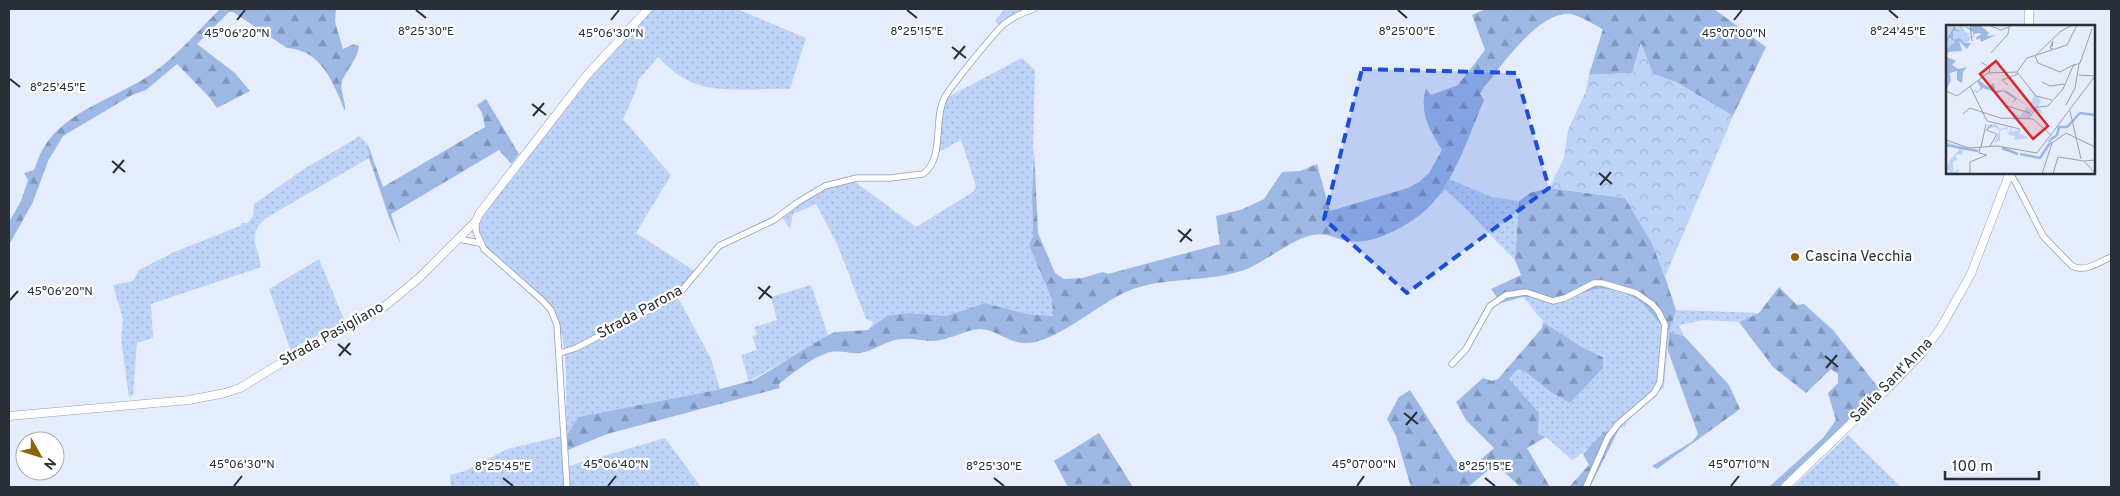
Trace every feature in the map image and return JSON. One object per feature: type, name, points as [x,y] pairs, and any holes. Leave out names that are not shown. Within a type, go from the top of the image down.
[{"type":"street","name":"Strada Pasigliano","points":[[9,416],[189,400],[225,393],[240,388],[299,352],[374,314],[404,290],[476,221],[479,214],[587,75],[648,9]]},
{"type":"street","name":"Strada Parona","points":[[560,353],[576,348],[678,295],[719,246],[774,220],[793,205],[824,186],[857,178],[923,174],[928,171],[935,154],[941,106],[948,92],[1003,25],[1034,9]]},
{"type":"street","points":[[2029,9],[2029,25]]},
{"type":"street","name":"Salita Sant'Anna","points":[[1785,487],[1885,391],[1921,354],[1940,329],[1970,274],[2010,174]]},
{"type":"street","name":"Salita Sant'Anna","points":[[2011,174],[2043,236],[2071,266],[2083,269],[2111,257]]},
{"type":"street","points":[[476,221],[479,243]]},
{"type":"street","points":[[459,238],[479,243],[550,310],[557,325],[567,487]]},
{"type":"street","points":[[1452,364],[1466,350],[1490,306],[1506,295],[1526,292],[1553,301],[1565,298],[1594,283],[1602,283],[1636,292],[1652,304],[1665,325],[1660,382],[1654,393],[1618,424],[1608,437],[1586,487]]},
{"type":"highlighted area","points":[[1362,69],[1516,73],[1549,188],[1407,293],[1324,219]]},
{"type":"green space","points":[[220,9],[336,9],[335,22],[343,49],[354,44],[359,46],[357,55],[345,74],[342,83],[345,111],[331,79],[318,61],[299,50],[287,48],[233,12],[229,12],[197,44],[235,73],[250,91],[217,108],[210,98],[177,64],[146,90],[132,95],[63,136],[48,161],[33,202],[9,245],[9,222],[21,201],[28,180],[24,173],[34,170],[42,151],[52,136],[77,115],[137,83],[160,68]]},
{"type":"green space","points":[[653,9],[737,9],[806,38],[790,89],[705,87],[680,76],[658,57],[639,79],[623,119],[671,175],[636,233],[693,270],[694,274],[673,296],[680,301],[711,359],[720,389],[578,417],[567,435],[565,353],[558,321],[552,308],[484,245],[478,232],[478,219],[589,77]]},
{"type":"green space","points":[[1001,9],[1034,9],[999,25],[995,21],[1003,11]]},
{"type":"green space","points":[[1486,9],[1714,9],[1766,47],[1733,116],[1676,82],[1653,74],[1641,44],[1632,73],[1589,75],[1603,29],[1575,15],[1559,15],[1546,21],[1522,41],[1484,87],[1480,94],[1484,100],[1458,162],[1450,178],[1431,205],[1420,215],[1386,235],[1357,242],[1323,234],[1313,235],[1297,240],[1255,265],[1232,274],[1155,283],[1141,287],[1126,292],[1064,330],[1039,341],[1021,343],[991,331],[980,329],[935,341],[897,340],[860,353],[831,352],[814,359],[802,367],[779,384],[780,388],[607,434],[568,450],[567,435],[578,417],[716,390],[754,380],[828,335],[835,332],[868,330],[887,316],[909,313],[946,316],[985,303],[1027,314],[1053,316],[1052,300],[1029,245],[1033,236],[1034,148],[1038,233],[1055,273],[1064,279],[1082,278],[1103,272],[1108,274],[1220,244],[1216,216],[1243,209],[1264,199],[1282,172],[1300,171],[1317,164],[1330,211],[1408,188],[1419,182],[1429,173],[1442,150],[1426,120],[1424,97],[1426,88],[1431,95],[1458,85],[1485,50],[1472,15]]},
{"type":"green space","points":[[1641,43],[1653,74],[1676,82],[1733,116],[1665,277],[1652,243],[1625,198],[1549,188],[1564,158],[1568,130],[1585,93],[1589,75],[1632,73]]},
{"type":"green space","points":[[1022,58],[1035,70],[1032,192],[1033,236],[1029,245],[1052,300],[1054,316],[1027,314],[985,303],[946,316],[909,313],[868,330],[874,322],[866,319],[837,244],[816,204],[793,214],[790,229],[781,215],[809,194],[850,178],[916,227],[973,192],[976,186],[961,140],[935,154],[944,99]]},
{"type":"green space","points":[[486,99],[519,154],[511,164],[499,150],[391,214],[401,245],[390,220],[369,158],[368,145],[383,187],[485,127],[482,113],[477,105]]},
{"type":"green space","points":[[360,136],[368,145],[369,158],[266,218],[260,224],[256,230],[255,241],[261,267],[151,304],[153,338],[137,343],[133,395],[129,397],[121,339],[123,319],[113,285],[133,281],[139,270],[174,252],[240,226],[242,223],[248,223],[253,216],[254,204],[304,169]]},
{"type":"green space","points":[[1449,179],[1492,197],[1519,201],[1515,260],[1445,190],[1421,214]]},
{"type":"green space","points":[[1549,188],[1625,198],[1652,243],[1676,310],[1669,332],[1637,300],[1612,290],[1593,290],[1551,299],[1524,297],[1501,303],[1491,289],[1521,275],[1515,260],[1519,201],[1530,193]]},
{"type":"green space","points":[[319,259],[345,322],[298,345],[291,351],[269,289]]},
{"type":"green space","points":[[811,285],[828,335],[811,347],[749,381],[741,355],[757,350],[752,336],[757,335],[754,327],[777,320],[771,297]]},
{"type":"green space","points":[[1779,287],[1797,305],[1804,304],[1833,330],[1881,391],[1782,487],[1769,487],[1823,438],[1836,420],[1828,393],[1838,383],[1838,374],[1831,369],[1806,393],[1773,367],[1739,322],[1759,313]]},
{"type":"green space","points":[[1610,288],[1645,305],[1652,312],[1661,327],[1669,332],[1676,310],[1759,313],[1739,322],[1704,320],[1679,325],[1684,336],[1669,333],[1664,387],[1627,420],[1625,427],[1603,436],[1572,460],[1546,437],[1538,434],[1538,424],[1509,379],[1518,369],[1527,373],[1549,391],[1570,403],[1603,367],[1603,356],[1571,342],[1548,327],[1523,297],[1552,299],[1587,290]]},
{"type":"green space","points":[[1543,322],[1580,346],[1603,357],[1603,368],[1570,403],[1549,391],[1527,373],[1518,369],[1509,379],[1539,413],[1538,434],[1546,437],[1527,448],[1550,487],[1520,487],[1496,464],[1468,487],[1411,487],[1396,436],[1387,419],[1399,397],[1410,390],[1454,459],[1466,472],[1494,448],[1466,420],[1456,402],[1483,378],[1492,381],[1498,379],[1542,328]]},
{"type":"green space","points":[[1669,332],[1684,336],[1729,385],[1740,409],[1657,469],[1652,466],[1693,441],[1698,434],[1668,351]]},
{"type":"green space","points":[[1620,427],[1590,487],[1569,487],[1589,465],[1583,454],[1603,433]]},
{"type":"green space","points":[[1099,433],[1133,487],[1068,487],[1054,461]]},
{"type":"green space","points":[[1848,435],[1901,487],[1793,487]]},
{"type":"green space","points":[[562,436],[565,487],[451,487],[450,475],[465,471],[507,449]]},
{"type":"green space","points":[[665,438],[701,487],[569,487],[569,466]]},
{"type":"place","name":"Cascina Vecchia","points":[[1795,257]]}]
